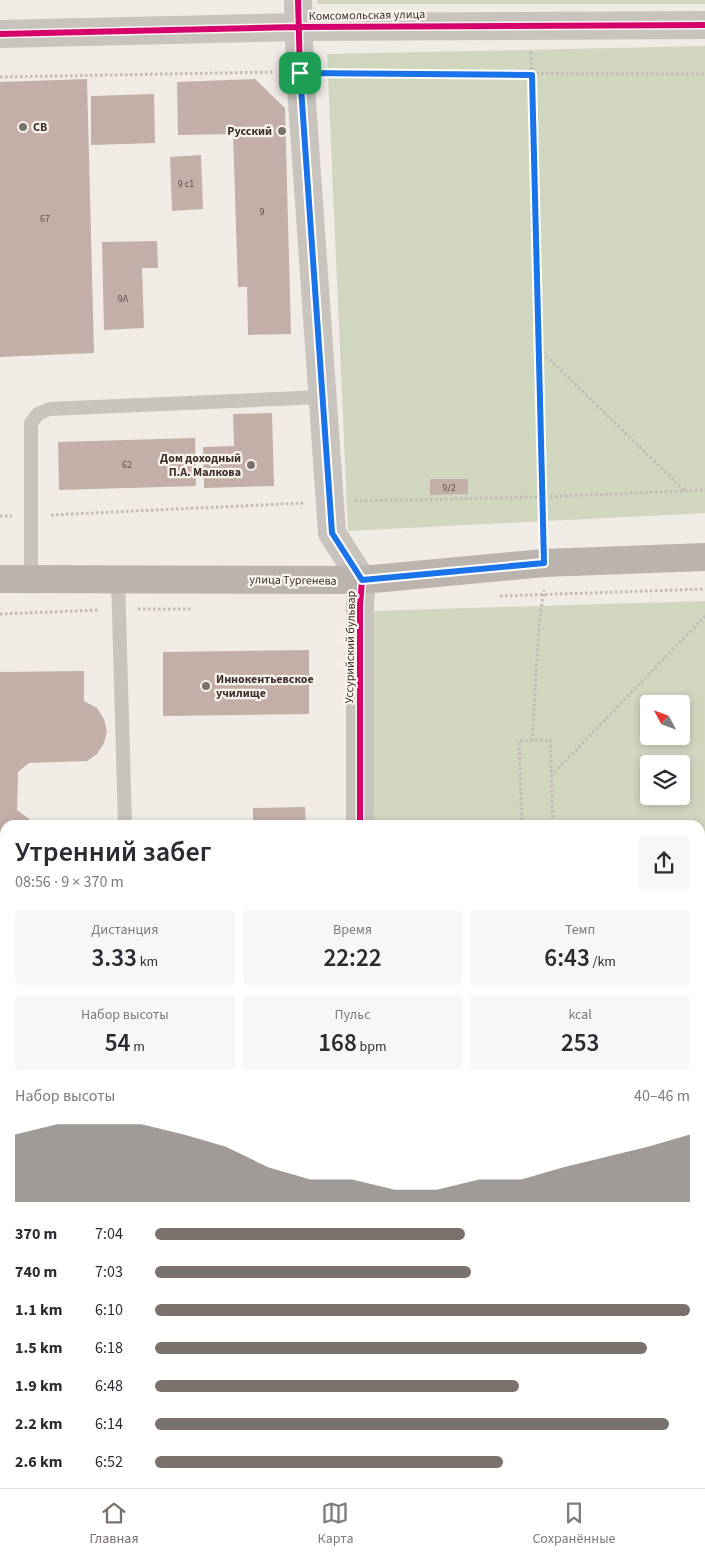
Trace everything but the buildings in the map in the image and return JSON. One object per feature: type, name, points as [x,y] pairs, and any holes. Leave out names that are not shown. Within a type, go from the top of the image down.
[{"type":"main road","name":"улица Тургенева","points":[[0,579],[362,580],[544,563],[705,557]]},
{"type":"street","name":"Уссурийский бульвар","points":[[298,0],[300,73],[332,533],[362,580],[360,606],[360,820]]},
{"type":"street","name":"Комсомольская улица","points":[[0,34],[298,27],[705,25]]},
{"type":"lane","points":[[31,578],[31,423],[38,414],[50,409],[322,397]]},
{"type":"lane","points":[[118,578],[125,820]]},
{"type":"path","points":[[530,25],[544,563],[544,593],[539,625],[532,741]]},
{"type":"path","points":[[0,77],[300,73],[705,74]]},
{"type":"path","points":[[538,348],[686,491]]},
{"type":"path","points":[[551,776],[705,616]]},
{"type":"path","points":[[522,820],[519,741],[550,740],[553,820]]},
{"type":"green space","points":[[317,0],[705,0],[705,4],[317,4]]},
{"type":"green space","points":[[705,46],[705,513],[348,531],[327,54]]},
{"type":"green space","points":[[705,601],[705,820],[373,820],[370,611]]},
{"type":"cycle path","points":[[298,0],[300,73],[332,533],[362,580],[360,606],[360,820]]},
{"type":"cycle path","points":[[0,34],[298,27],[705,25]]},
{"type":"place","name":"СВ","points":[[23,127]]},
{"type":"place","name":"Русский","points":[[282,131]]},
{"type":"place","name":"Дом доходный П.А. Малкова","points":[[251,465]]},
{"type":"place","name":"Иннокентьевское училище","points":[[206,686]]},
{"type":"route","points":[[300,73],[532,75],[544,563],[362,580],[332,533],[300,73]]}]
